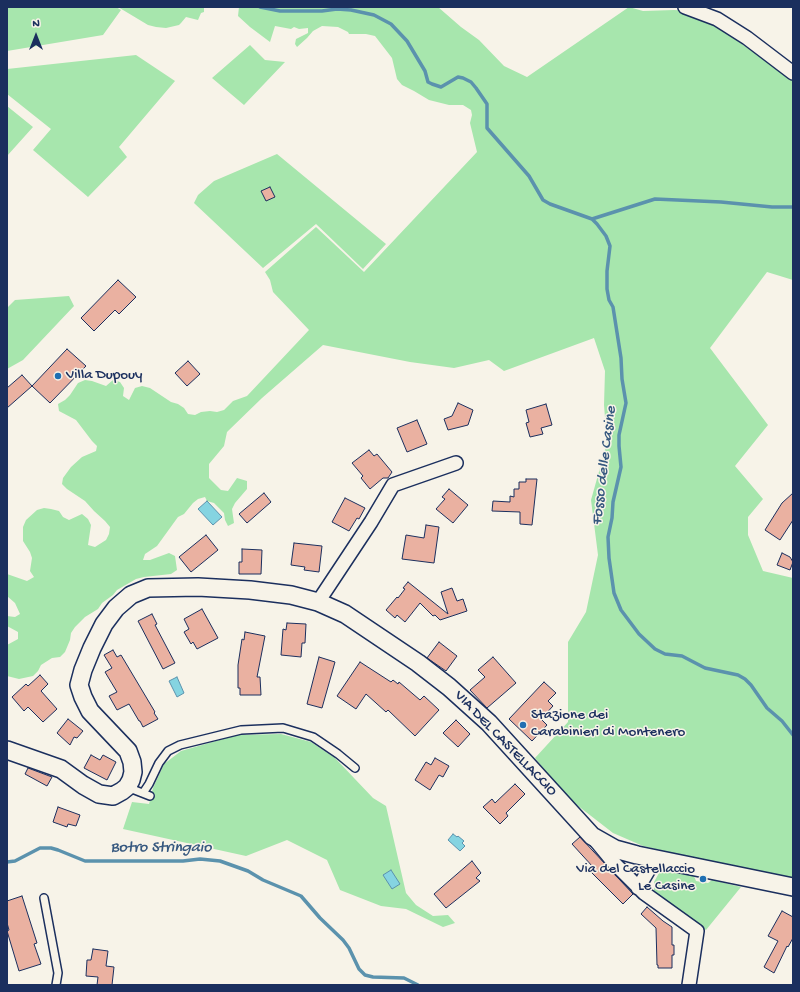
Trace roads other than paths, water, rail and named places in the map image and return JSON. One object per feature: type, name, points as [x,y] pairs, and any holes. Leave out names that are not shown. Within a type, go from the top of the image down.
[{"type":"street","points":[[685,7],[717,19],[747,38],[793,73]]},
{"type":"street","points":[[318,602],[371,522],[393,485],[456,463]]},
{"type":"street","name":"VIA DEL CASTELLACCIO","points":[[127,787],[133,772],[132,762],[128,752],[90,711],[79,685],[92,648],[104,624],[116,608],[132,595],[148,588],[198,587],[250,590],[291,595],[318,602],[345,614],[381,637],[450,687],[489,723],[592,836],[615,856],[655,859],[793,887]]},
{"type":"street","points":[[7,750],[61,769],[82,785],[99,794],[113,796],[127,787]]},
{"type":"street","points":[[615,856],[638,888],[697,931],[689,985]]},
{"type":"street","points":[[638,888],[655,859]]},
{"type":"lane","points":[[127,787],[146,794],[159,762],[168,751],[180,745],[241,730],[283,728],[313,737],[355,768]]},
{"type":"lane","points":[[44,898],[58,973],[56,985]]},
{"type":"water","points":[[207,501],[222,517],[213,525],[198,509]]},
{"type":"water","points":[[177,677],[184,693],[177,697],[169,681]]},
{"type":"water","points":[[453,834],[464,841],[462,843],[465,846],[460,851],[448,840]]},
{"type":"water","points":[[391,870],[400,884],[392,889],[383,875]]},
{"type":"waterway","name":"Fosso delle Casine","points":[[260,7],[280,11],[351,10],[374,15],[391,24],[407,41],[425,71],[428,82],[441,87],[458,77],[471,82],[487,104],[487,128],[529,176],[543,200],[592,219],[606,236],[610,246],[607,271],[607,289],[609,300],[613,307],[626,403],[619,435],[621,467],[613,502],[612,518],[608,537],[609,558],[614,593],[621,610],[639,634],[655,649],[665,654],[682,656],[705,668],[738,675],[745,679],[767,708],[782,721],[793,735]]},
{"type":"waterway","points":[[592,219],[655,199],[721,202],[772,207],[793,207]]},
{"type":"waterway","name":"Botro Stringaio","points":[[7,862],[15,861],[40,848],[51,848],[58,850],[85,861],[183,861],[200,859],[220,861],[248,871],[263,880],[301,896],[320,918],[343,940],[349,948],[359,969],[365,975],[373,977],[404,978],[418,985]]},
{"type":"place","name":"Villa Dupouy","points":[[58,376]]},
{"type":"place","name":"Stazione dei Carabinieri di Montenero","points":[[523,725]]},
{"type":"place","name":"Via del Castellaccio Le Casine","points":[[703,879]]}]
